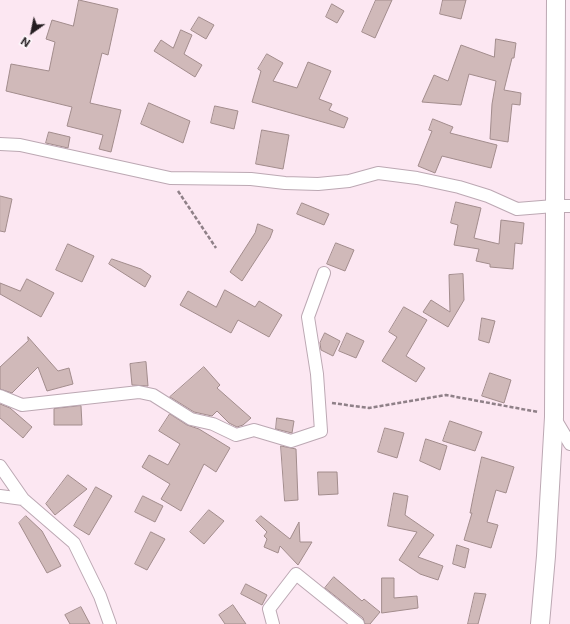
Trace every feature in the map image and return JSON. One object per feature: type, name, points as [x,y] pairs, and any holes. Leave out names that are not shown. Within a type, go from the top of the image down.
[{"type":"main road","points":[[540,624],[546,556],[554,416],[562,206],[556,0]]},
{"type":"street","points":[[0,144],[20,145],[170,178],[252,179],[285,183],[318,184],[349,180],[378,173],[417,178],[459,187],[488,196],[517,209],[562,206]]},
{"type":"street","points":[[0,396],[22,405],[139,392],[153,395],[191,419],[213,424],[236,436],[254,430],[291,441],[320,431],[317,374],[308,317],[324,273]]},
{"type":"street","points":[[554,416],[570,444]]},
{"type":"street","points":[[0,466],[23,500],[74,544],[100,596],[110,624]]},
{"type":"street","points":[[0,496],[23,500]]},
{"type":"street","points":[[273,624],[269,609],[296,574],[358,624]]},
{"type":"path","points":[[170,178],[216,248]]},
{"type":"path","points":[[318,401],[369,408],[446,395],[530,410],[554,416]]},
{"type":"building","points":[[79,0],[118,9],[108,55],[102,53],[90,103],[121,110],[111,152],[99,149],[103,135],[67,126],[72,107],[6,91],[11,64],[49,71],[55,42],[46,39],[52,20],[73,26]]},
{"type":"building","points":[[376,0],[392,0],[375,38],[362,32]]},
{"type":"building","points":[[443,0],[466,0],[461,19],[440,14]]},
{"type":"building","points":[[332,4],[344,11],[337,23],[326,17]]},
{"type":"building","points":[[199,17],[214,25],[206,39],[191,30]]},
{"type":"building","points":[[181,30],[192,35],[184,54],[202,65],[195,77],[154,51],[161,40],[173,48]]},
{"type":"building","points":[[496,39],[516,43],[514,58],[512,58],[504,90],[521,93],[520,105],[512,104],[508,142],[490,139],[492,104],[496,81],[469,74],[461,105],[422,102],[434,75],[448,81],[461,45],[494,57]]},
{"type":"building","points":[[267,54],[283,63],[273,81],[297,88],[308,62],[331,71],[319,99],[332,104],[329,110],[348,118],[344,128],[252,102],[261,71],[258,69]]},
{"type":"building","points":[[149,103],[190,121],[183,143],[141,124]]},
{"type":"building","points":[[215,106],[238,111],[234,129],[211,123]]},
{"type":"building","points":[[433,119],[453,127],[450,133],[497,145],[491,168],[442,156],[435,173],[418,166],[432,131],[429,130]]},
{"type":"building","points":[[262,130],[289,135],[283,169],[256,164]]},
{"type":"building","points":[[49,132],[70,137],[68,148],[46,143]]},
{"type":"building","points":[[0,196],[12,199],[5,232],[0,231]]},
{"type":"building","points":[[456,202],[481,208],[474,238],[499,244],[501,220],[524,223],[522,244],[515,243],[513,269],[490,267],[490,264],[476,261],[479,249],[454,245],[458,225],[451,223]]},
{"type":"building","points":[[302,203],[329,214],[324,225],[297,214]]},
{"type":"building","points":[[258,224],[273,230],[270,238],[242,281],[230,272],[255,233]]},
{"type":"building","points":[[336,243],[354,250],[345,271],[327,264]]},
{"type":"building","points":[[68,244],[94,256],[82,282],[56,270]]},
{"type":"building","points":[[112,259],[141,269],[151,276],[145,287],[109,264]]},
{"type":"building","points":[[463,274],[464,300],[448,327],[423,312],[431,300],[450,312],[449,275]]},
{"type":"building","points":[[27,279],[54,293],[41,317],[0,294],[0,283],[20,291]]},
{"type":"building","points":[[225,290],[255,307],[259,301],[282,315],[269,337],[238,320],[231,333],[180,305],[188,291],[216,307]]},
{"type":"building","points":[[404,307],[427,320],[406,356],[425,368],[416,382],[382,361],[397,337],[389,332]]},
{"type":"building","points":[[482,318],[495,321],[489,343],[479,340]]},
{"type":"building","points":[[325,333],[340,341],[333,356],[321,350],[320,343]]},
{"type":"building","points":[[347,333],[364,341],[356,358],[339,351]]},
{"type":"building","points":[[28,337],[58,371],[69,368],[73,384],[47,391],[38,367],[12,393],[0,389],[0,367],[28,341]]},
{"type":"building","points":[[146,362],[148,386],[132,385],[130,364]]},
{"type":"building","points":[[204,367],[220,385],[217,388],[251,418],[243,425],[237,427],[229,423],[217,411],[212,416],[194,412],[170,397]]},
{"type":"building","points":[[490,373],[511,380],[504,403],[482,396]]},
{"type":"building","points":[[0,404],[10,408],[32,427],[23,438],[0,418]]},
{"type":"building","points":[[81,406],[82,425],[54,425],[54,409]]},
{"type":"building","points":[[170,414],[187,425],[199,429],[230,448],[216,472],[204,464],[181,511],[161,499],[170,484],[142,467],[149,455],[168,465],[180,444],[159,431]]},
{"type":"building","points":[[277,418],[294,421],[292,433],[276,429]]},
{"type":"building","points":[[450,421],[482,432],[475,451],[443,441]]},
{"type":"building","points":[[385,428],[404,433],[397,458],[378,452]]},
{"type":"building","points":[[426,439],[447,446],[440,470],[420,461]]},
{"type":"building","points":[[281,446],[296,449],[298,500],[285,501]]},
{"type":"building","points":[[482,457],[514,467],[506,493],[496,490],[487,522],[498,525],[491,548],[464,540],[472,513],[470,513]]},
{"type":"building","points":[[318,472],[337,472],[338,494],[319,495]]},
{"type":"building","points":[[68,475],[87,489],[55,515],[46,504]]},
{"type":"building","points":[[96,487],[112,496],[89,535],[74,526]]},
{"type":"building","points":[[394,493],[408,496],[405,515],[434,535],[418,557],[443,566],[438,580],[420,574],[399,560],[417,532],[388,526]]},
{"type":"building","points":[[143,496],[163,506],[155,522],[135,512]]},
{"type":"building","points":[[209,510],[224,521],[204,544],[190,532]]},
{"type":"building","points":[[26,516],[42,531],[61,566],[47,573],[19,523]]},
{"type":"building","points":[[261,516],[290,539],[299,522],[300,542],[312,542],[298,565],[280,546],[278,553],[264,547],[267,539],[264,536],[267,532],[256,521]]},
{"type":"building","points":[[151,532],[165,539],[147,570],[135,564]]},
{"type":"building","points":[[457,545],[469,549],[465,568],[453,564]]},
{"type":"building","points":[[334,577],[362,601],[364,599],[380,612],[370,624],[365,624],[363,618],[325,588]]},
{"type":"building","points":[[382,578],[394,578],[394,598],[417,596],[418,608],[382,613]]},
{"type":"building","points":[[246,584],[267,595],[262,605],[241,594]]},
{"type":"building","points":[[475,593],[486,594],[478,624],[468,624]]},
{"type":"building","points":[[233,605],[246,624],[225,624],[219,615]]},
{"type":"building","points":[[81,607],[90,624],[70,624],[65,615]]}]
